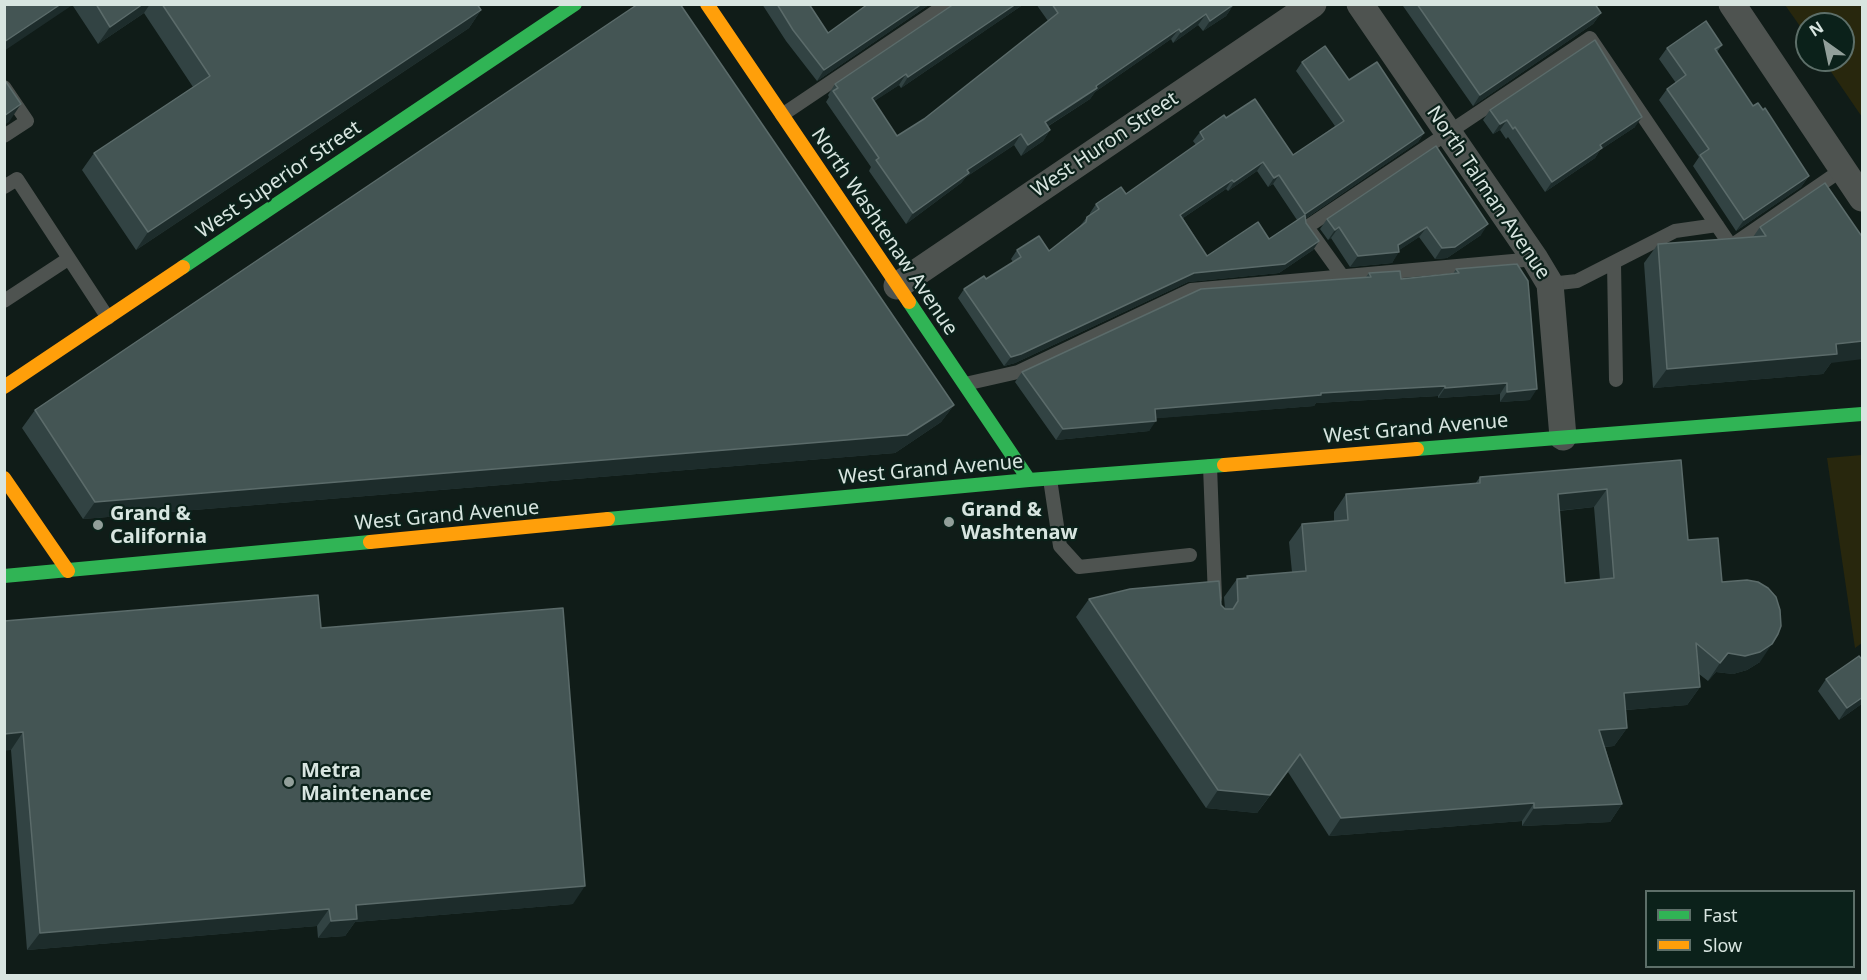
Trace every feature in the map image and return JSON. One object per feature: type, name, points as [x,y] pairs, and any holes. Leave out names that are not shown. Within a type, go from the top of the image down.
[{"type":"main road","name":"West Superior Street","points":[[4,387],[575,4]]},
{"type":"main road","name":"North Washtenaw Avenue","points":[[707,4],[1029,480]]},
{"type":"main road","name":"West Grand Avenue","points":[[4,576],[1029,480],[1863,414]]},
{"type":"main road","points":[[4,478],[68,571]]},
{"type":"street","name":"West Huron Street","points":[[897,286],[1313,4]]},
{"type":"street","name":"North Talman Avenue","points":[[1360,4],[1550,284],[1563,437]]},
{"type":"street","points":[[1732,4],[1863,198]]},
{"type":"lane","points":[[782,116],[947,4]]},
{"type":"lane","points":[[1343,277],[1307,227],[1590,38],[1731,246],[1843,169]]},
{"type":"lane","points":[[4,87],[27,121],[4,136]]},
{"type":"lane","points":[[4,187],[17,179],[108,318]]},
{"type":"lane","points":[[1550,284],[1577,281],[1675,231],[1717,225]]},
{"type":"lane","points":[[4,301],[68,259]]},
{"type":"lane","points":[[963,384],[1018,372],[1191,290],[1535,259]]},
{"type":"lane","points":[[1614,263],[1617,380]]},
{"type":"lane","points":[[1210,466],[1216,607]]},
{"type":"lane","points":[[1050,479],[1060,546],[1079,567],[1190,555]]},
{"type":"shaded area","points":[[1785,5],[1862,5],[1862,117],[1831,72],[1855,72],[1855,12],[1795,12],[1795,19]]},
{"type":"shaded area","points":[[1862,455],[1862,643],[1855,648],[1827,458]]},
{"type":"building","points":[[4,4],[61,4],[4,42]]},
{"type":"building","points":[[96,4],[143,4],[110,27]]},
{"type":"building","points":[[162,4],[477,4],[481,10],[148,232],[94,153],[210,76]]},
{"type":"building","points":[[638,4],[680,4],[954,405],[907,435],[95,502],[35,410]]},
{"type":"building","points":[[777,4],[809,4],[828,33],[868,4],[922,4],[824,70],[793,30]]},
{"type":"building","points":[[954,4],[1016,4],[908,77],[906,74],[872,98],[897,136],[924,119],[1058,13],[1052,4],[1233,5],[1210,21],[1206,14],[1181,32],[1179,29],[1045,122],[1050,130],[1028,145],[1021,134],[967,170],[969,173],[913,213],[876,160],[879,158],[833,91],[838,88],[835,84]]},
{"type":"building","points":[[1417,4],[1595,4],[1601,13],[1480,95]]},
{"type":"building","points":[[1706,21],[1722,45],[1715,49],[1753,106],[1758,103],[1763,110],[1765,108],[1809,176],[1744,220],[1700,155],[1709,149],[1667,89],[1686,75],[1667,48]]},
{"type":"building","points":[[1595,40],[1642,117],[1600,145],[1602,148],[1552,182],[1515,127],[1513,129],[1507,120],[1500,124],[1490,110]]},
{"type":"building","points":[[1325,46],[1349,80],[1377,62],[1424,133],[1305,214],[1279,175],[1274,178],[1263,162],[1180,215],[1207,256],[1258,222],[1269,239],[1305,215],[1306,223],[1319,241],[1285,264],[1194,273],[1011,357],[964,289],[984,276],[986,279],[1021,257],[1017,250],[1039,236],[1049,251],[1099,209],[1096,204],[1121,187],[1126,194],[1204,139],[1200,132],[1224,115],[1226,118],[1255,99],[1293,155],[1344,121],[1302,62]]},
{"type":"building","points":[[4,79],[21,104],[4,116]]},
{"type":"building","points":[[1436,146],[1488,224],[1455,247],[1442,248],[1427,227],[1398,245],[1399,252],[1358,256],[1339,227],[1335,230],[1327,219]]},
{"type":"building","points":[[1825,183],[1863,238],[1863,341],[1836,344],[1837,354],[1667,369],[1658,244],[1766,236],[1760,227]]},
{"type":"building","points":[[1517,264],[1528,281],[1537,389],[1507,392],[1507,383],[1321,393],[1321,395],[1155,409],[1156,421],[1063,429],[1022,372],[1201,289],[1371,277],[1369,273],[1400,271],[1401,279],[1459,273],[1456,269]]},
{"type":"building","points":[[1681,460],[1688,540],[1718,538],[1722,582],[1747,580],[1758,582],[1776,597],[1781,626],[1772,644],[1760,652],[1745,656],[1728,653],[1720,663],[1696,643],[1700,687],[1624,693],[1627,728],[1599,730],[1622,804],[1534,808],[1534,803],[1341,818],[1300,754],[1270,795],[1218,790],[1089,599],[1130,589],[1219,581],[1221,605],[1225,609],[1233,609],[1238,601],[1237,579],[1248,578],[1247,576],[1306,571],[1302,524],[1348,520],[1346,494],[1480,483],[1480,477]],"holes":[[[1607,489],[1614,578],[1565,583],[1558,494]]]},
{"type":"building","name":"Metra Maintenance","points":[[318,595],[321,628],[563,608],[585,886],[356,905],[357,919],[331,921],[329,909],[40,933],[23,732],[4,734],[4,621]]},
{"type":"building","points":[[1859,656],[1863,661],[1863,697],[1847,708],[1826,679]]},
{"type":"traffic: fast","points":[[183,267],[575,4]]},
{"type":"traffic: fast","points":[[909,302],[1029,480]]},
{"type":"traffic: fast","points":[[1417,449],[1862,414]]},
{"type":"traffic: fast","points":[[608,519],[1029,480],[1224,465]]},
{"type":"traffic: fast","points":[[4,576],[370,542]]},
{"type":"traffic: slow","points":[[707,4],[909,302]]},
{"type":"traffic: slow","points":[[4,387],[183,267]]},
{"type":"traffic: slow","points":[[1224,465],[1417,449]]},
{"type":"traffic: slow","points":[[4,478],[68,571]]},
{"type":"traffic: slow","points":[[370,542],[608,519]]},
{"type":"place","name":"Grand & Washtenaw","points":[[949,522]]},
{"type":"place","name":"Grand & California","points":[[98,525]]},
{"type":"place","name":"Metra Maintenance","points":[[289,782]]}]
